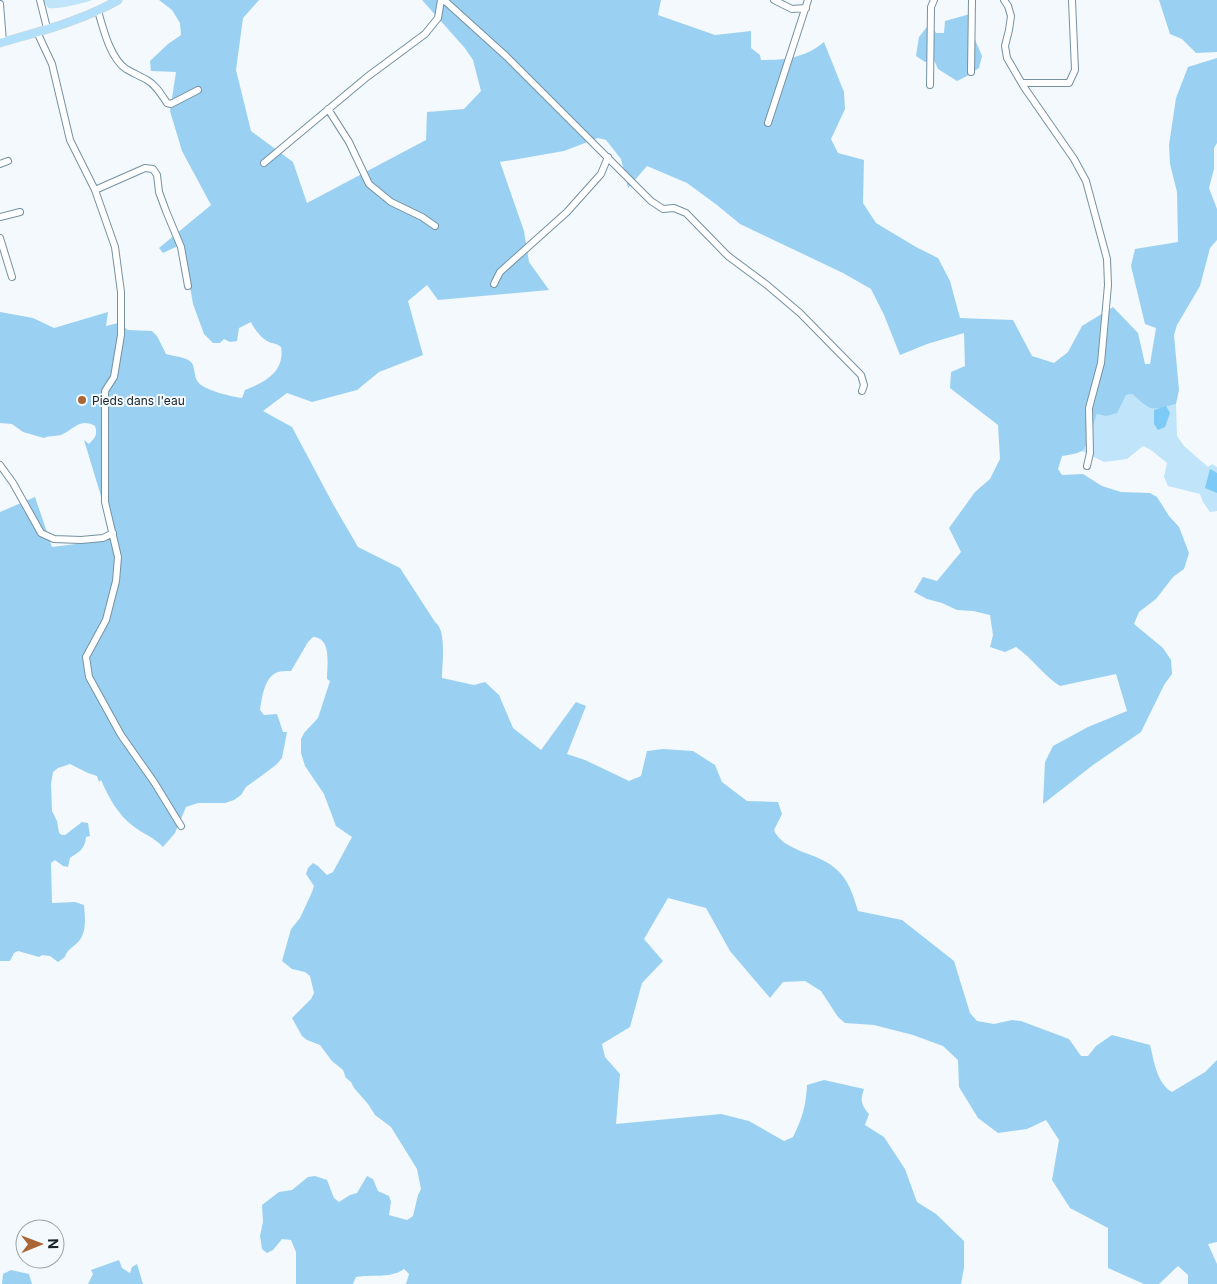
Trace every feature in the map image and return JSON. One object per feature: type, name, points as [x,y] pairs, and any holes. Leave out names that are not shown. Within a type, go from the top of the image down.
[{"type":"main road","points":[[2,43],[98,10],[118,0]]},
{"type":"street","points":[[40,0],[47,28]]},
{"type":"street","points":[[264,162],[367,77],[425,34],[438,18],[443,0],[507,57],[608,157],[650,202],[662,209],[674,208],[686,213],[728,256],[767,285],[800,314],[861,375],[864,385],[862,391]]},
{"type":"street","points":[[774,0],[792,9],[806,8]]},
{"type":"street","points":[[768,123],[808,0]]},
{"type":"street","points":[[930,85],[931,7],[934,0]]},
{"type":"street","points":[[971,72],[972,0]]},
{"type":"street","points":[[1004,0],[1011,16],[1004,46],[1007,58],[1074,159],[1086,181],[1107,259],[1108,294],[1101,363],[1090,408],[1090,453],[1087,466]]},
{"type":"street","points":[[1022,83],[1069,83],[1075,70],[1072,0]]},
{"type":"street","points":[[0,4],[2,43]]},
{"type":"street","points":[[98,10],[105,36],[117,60],[125,68],[148,80],[157,88],[167,103],[171,104],[198,90]]},
{"type":"street","points":[[37,32],[52,64],[70,140],[95,190],[116,247],[121,292],[121,334],[114,377],[104,391],[106,502],[118,557],[116,581],[106,620],[86,657],[90,677],[121,734],[181,826]]},
{"type":"street","points":[[328,110],[349,142],[369,184],[391,202],[422,217],[435,226]]},
{"type":"street","points":[[494,284],[500,272],[567,212],[602,174],[608,157]]},
{"type":"street","points":[[0,164],[8,161]]},
{"type":"street","points":[[95,190],[145,168],[153,169],[157,175],[159,192],[181,247],[188,286]]},
{"type":"street","points":[[0,217],[20,212]]},
{"type":"street","points":[[0,238],[12,277]]},
{"type":"street","points":[[0,465],[13,483],[41,534],[54,539],[81,540],[103,538],[113,533]]},
{"type":"shaded area","points":[[43,0],[92,0],[70,6],[48,8]]},
{"type":"shaded area","points":[[159,0],[259,0],[243,18],[236,70],[251,131],[293,162],[307,203],[426,140],[427,112],[464,109],[481,91],[473,60],[464,47],[422,0],[661,0],[658,15],[715,35],[751,31],[751,48],[760,55],[761,60],[802,55],[824,42],[844,92],[845,109],[831,139],[838,153],[864,160],[863,203],[876,223],[938,258],[950,281],[960,318],[1013,320],[1032,356],[1054,363],[1068,352],[1082,326],[1113,307],[1138,333],[1145,364],[1150,364],[1156,328],[1145,324],[1131,266],[1135,249],[1178,242],[1177,192],[1170,164],[1169,145],[1176,98],[1188,67],[1217,58],[1217,143],[1214,148],[1214,169],[1209,188],[1217,209],[1217,240],[1210,248],[1200,286],[1177,325],[1174,335],[1179,390],[1176,404],[1156,409],[1148,407],[1132,394],[1126,395],[1117,413],[1106,416],[1097,414],[1089,440],[1084,449],[1077,453],[1062,456],[1058,469],[1062,475],[1083,474],[1102,486],[1121,492],[1150,493],[1157,497],[1169,516],[1179,527],[1189,553],[1184,569],[1173,577],[1156,599],[1139,612],[1134,624],[1163,648],[1171,660],[1172,674],[1164,685],[1141,732],[1093,765],[1043,804],[1045,762],[1053,746],[1088,727],[1127,711],[1116,674],[1060,686],[1016,647],[1005,652],[990,647],[993,635],[990,615],[957,610],[914,592],[923,577],[937,581],[961,552],[949,528],[975,492],[990,479],[1000,459],[998,425],[950,388],[951,372],[965,366],[964,333],[927,344],[900,355],[871,289],[843,273],[740,224],[687,183],[647,166],[628,188],[621,159],[606,140],[598,138],[564,151],[500,162],[524,231],[529,262],[549,290],[438,300],[427,285],[408,301],[423,355],[379,372],[357,390],[312,402],[287,393],[263,411],[292,427],[358,547],[400,568],[439,626],[443,648],[442,678],[474,685],[485,682],[499,695],[513,728],[541,750],[576,702],[586,706],[567,754],[585,760],[629,781],[641,776],[647,751],[663,749],[693,751],[715,765],[722,782],[747,801],[778,802],[782,814],[774,830],[779,837],[793,848],[829,863],[836,869],[847,883],[858,911],[902,920],[954,961],[970,1013],[977,1021],[994,1024],[1012,1020],[1021,1021],[1069,1039],[1081,1056],[1088,1056],[1096,1046],[1112,1035],[1150,1045],[1160,1078],[1163,1084],[1172,1092],[1205,1072],[1217,1060],[1217,1242],[1208,1244],[1217,1264],[1217,1284],[1188,1284],[1188,1275],[1178,1266],[1159,1284],[1144,1284],[1108,1268],[1108,1228],[1070,1208],[1052,1180],[1059,1140],[1046,1120],[1027,1129],[998,1133],[978,1118],[959,1087],[958,1060],[943,1046],[913,1035],[874,1025],[845,1023],[838,1017],[821,991],[805,981],[783,982],[770,998],[730,951],[706,908],[668,898],[644,939],[663,961],[642,983],[630,1027],[602,1044],[605,1057],[620,1074],[616,1124],[721,1114],[749,1121],[784,1141],[793,1137],[799,1124],[805,1106],[807,1085],[824,1080],[864,1089],[862,1102],[869,1114],[865,1125],[884,1137],[905,1169],[917,1202],[936,1214],[964,1241],[964,1268],[961,1284],[406,1284],[409,1274],[404,1269],[387,1275],[356,1277],[353,1284],[296,1284],[296,1252],[291,1240],[282,1239],[273,1250],[267,1253],[262,1249],[260,1236],[263,1222],[262,1205],[279,1192],[292,1190],[308,1177],[315,1176],[327,1180],[334,1198],[339,1202],[357,1193],[367,1176],[373,1179],[378,1191],[389,1196],[391,1202],[389,1215],[407,1220],[413,1216],[421,1189],[417,1169],[391,1127],[375,1115],[346,1078],[343,1070],[332,1061],[320,1045],[302,1036],[292,1018],[311,999],[314,993],[310,976],[305,972],[292,969],[282,961],[291,929],[300,918],[314,886],[306,874],[308,868],[313,863],[327,875],[333,872],[352,837],[336,826],[324,794],[305,766],[301,753],[301,739],[318,718],[330,681],[327,679],[328,659],[326,647],[319,638],[313,637],[308,642],[291,671],[279,672],[273,675],[264,688],[260,710],[264,715],[277,714],[283,732],[287,732],[282,758],[276,765],[246,787],[241,795],[234,800],[225,803],[198,803],[186,807],[175,833],[163,847],[128,822],[118,811],[97,776],[70,764],[53,772],[51,784],[52,811],[57,821],[59,833],[65,835],[82,822],[88,823],[90,836],[86,837],[81,849],[70,858],[68,867],[55,860],[51,863],[52,903],[75,902],[84,905],[85,924],[82,937],[65,957],[58,962],[50,956],[42,955],[39,957],[18,951],[14,953],[10,961],[0,961],[0,512],[35,497],[52,547],[114,539],[84,440],[89,444],[93,440],[96,434],[95,426],[82,423],[61,435],[44,438],[23,432],[12,424],[0,423],[0,312],[33,318],[54,328],[108,312],[106,326],[118,323],[128,330],[152,331],[157,336],[166,354],[183,358],[192,363],[197,380],[201,385],[218,393],[242,398],[245,390],[272,375],[280,363],[281,347],[264,339],[251,322],[239,328],[237,341],[230,342],[224,339],[220,343],[213,343],[204,334],[193,304],[187,269],[180,261],[180,245],[163,253],[159,248],[211,205],[182,151],[170,111],[176,72],[151,71],[150,61],[181,35],[180,23],[172,10]]},
{"type":"shaded area","points":[[1159,0],[1217,0],[1217,52],[1196,53],[1182,39],[1170,34]]},
{"type":"shaded area","points":[[970,14],[973,35],[982,56],[979,68],[957,81],[938,69],[934,60],[925,62],[916,56],[919,37],[930,23],[936,33],[944,33],[945,21]]},
{"type":"shaded area","points":[[1132,394],[1148,407],[1156,409],[1176,404],[1177,436],[1184,446],[1208,467],[1212,464],[1217,467],[1217,511],[1210,512],[1200,494],[1168,486],[1164,477],[1167,463],[1143,446],[1127,459],[1104,462],[1082,451],[1087,446],[1092,424],[1097,414],[1126,395]]},
{"type":"shaded area","points":[[1166,406],[1170,413],[1165,427],[1158,430],[1154,424],[1154,410]]},
{"type":"shaded area","points":[[1210,469],[1217,473],[1217,493],[1205,488]]},
{"type":"shaded area","points":[[119,1260],[122,1268],[130,1273],[132,1267],[137,1264],[143,1284],[88,1284],[93,1274],[91,1270]]},
{"type":"shaded area","points":[[11,1270],[29,1274],[32,1284],[2,1284],[3,1274]]},
{"type":"place","name":"Pieds dans l'eau","points":[[82,400]]}]
